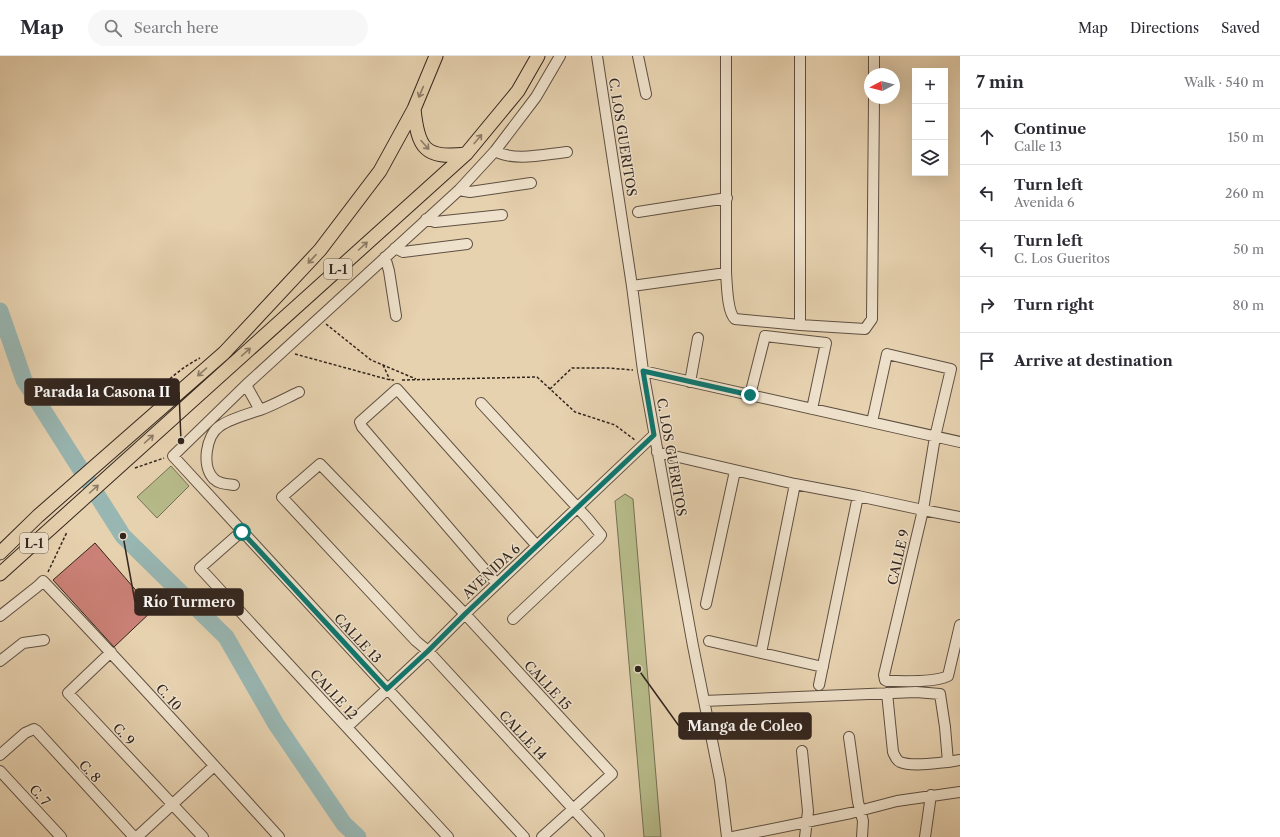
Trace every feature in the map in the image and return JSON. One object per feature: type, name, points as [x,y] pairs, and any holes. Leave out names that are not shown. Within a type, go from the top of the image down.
[{"type":"main road","name":"L-1","points":[[0,553],[58,498],[224,353],[320,250],[380,171],[414,109],[436,56]]},
{"type":"main road","name":"L-1","points":[[0,574],[466,154],[518,91],[538,56]]},
{"type":"main road","points":[[414,109],[416,129],[423,146],[434,154],[451,156],[466,154]]},
{"type":"street","points":[[173,456],[283,350],[459,190],[495,151],[536,97],[560,56]]},
{"type":"street","name":"C. LOS GUERITOS","points":[[597,56],[632,286],[643,371],[693,646],[720,780],[727,837]]},
{"type":"street","points":[[638,56],[646,94]]},
{"type":"street","points":[[726,56],[726,273],[729,306],[731,316],[735,319],[865,329],[872,319],[874,104]]},
{"type":"street","points":[[800,56],[800,325]]},
{"type":"street","points":[[874,56],[874,68]]},
{"type":"street","points":[[495,151],[511,157],[567,152]]},
{"type":"street","points":[[459,190],[470,192],[531,183]]},
{"type":"street","points":[[638,212],[727,198]]},
{"type":"street","points":[[426,219],[435,222],[502,215]]},
{"type":"street","points":[[395,248],[403,252],[467,244]]},
{"type":"street","points":[[385,257],[389,271],[396,316]]},
{"type":"street","points":[[632,286],[726,273]]},
{"type":"street","points":[[750,395],[765,336],[826,343],[812,409]]},
{"type":"street","points":[[690,382],[698,338]]},
{"type":"street","name":"CALLE 9","points":[[872,422],[887,354],[951,369],[935,437],[923,510],[884,675],[885,680],[922,680],[943,678],[948,676],[960,625]]},
{"type":"street","points":[[643,371],[960,442]]},
{"type":"street","points":[[246,385],[260,410]]},
{"type":"street","points":[[497,584],[362,427],[360,422],[397,389],[537,546]]},
{"type":"street","points":[[234,485],[223,484],[213,478],[207,466],[207,448],[210,437],[219,426],[280,402],[299,392]]},
{"type":"street","points":[[481,403],[601,535],[513,619]]},
{"type":"street","name":"AVENIDA 6","points":[[347,727],[654,435]]},
{"type":"street","points":[[657,452],[795,484],[960,517]]},
{"type":"street","name":"CALLE 13","points":[[173,456],[524,837]]},
{"type":"street","name":"CALLE 15","points":[[428,651],[416,641],[282,497],[320,464],[465,614],[612,774],[573,809]]},
{"type":"street","points":[[706,604],[735,471]]},
{"type":"street","points":[[761,653],[795,484]]},
{"type":"street","points":[[818,684],[858,496]]},
{"type":"street","name":"CALLE 12","points":[[242,532],[200,568],[448,837]]},
{"type":"street","points":[[0,616],[41,584]]},
{"type":"street","name":"C. 10","points":[[41,584],[73,613],[111,652],[279,837]]},
{"type":"street","points":[[0,662],[23,643],[44,640]]},
{"type":"street","points":[[709,640],[822,667]]},
{"type":"street","name":"CALLE 14","points":[[428,651],[599,837]]},
{"type":"street","name":"C. 9","points":[[111,652],[68,694],[202,837]]},
{"type":"street","points":[[704,701],[916,692],[940,694],[948,762]]},
{"type":"street","points":[[887,693],[893,752],[896,759],[900,762],[911,764],[960,760]]},
{"type":"street","name":"C. 8","points":[[0,755],[25,732],[34,730],[37,731],[135,837]]},
{"type":"street","points":[[849,738],[863,826],[862,837]]},
{"type":"street","points":[[802,751],[808,810],[805,837]]},
{"type":"street","points":[[135,837],[214,766]]},
{"type":"street","name":"C. 7","points":[[0,770],[61,837]]},
{"type":"street","points":[[733,837],[807,822],[897,801],[960,792]]},
{"type":"street","points":[[925,837],[931,796]]},
{"type":"street","points":[[542,837],[573,809]]},
{"type":"path","points":[[319,318],[371,360],[416,379]]},
{"type":"path","points":[[283,350],[390,380],[537,377],[575,412],[616,425],[642,446]]},
{"type":"path","points":[[152,402],[158,390],[186,365],[200,358]]},
{"type":"path","points":[[383,365],[390,380]]},
{"type":"path","points":[[550,389],[572,368],[608,368],[643,371]]},
{"type":"path","points":[[135,468],[173,456]]},
{"type":"path","points":[[41,584],[67,532]]},
{"type":"green space","points":[[171,466],[189,486],[157,518],[137,497]]},
{"type":"green space","points":[[625,494],[633,499],[661,837],[644,837],[615,501]]},
{"type":"building","points":[[95,543],[153,610],[114,647],[53,580]]},
{"type":"waterway","points":[[0,311],[24,380],[123,536],[226,637],[276,724],[344,824],[358,837]]},
{"type":"place","name":"Parada la Casona II","points":[[181,441]]},
{"type":"place","name":"Río Turmero","points":[[123,536]]},
{"type":"place","name":"Manga de Coleo","points":[[638,669]]},
{"type":"route","points":[[242,532],[387,689],[654,435],[643,371],[750,395]]}]
